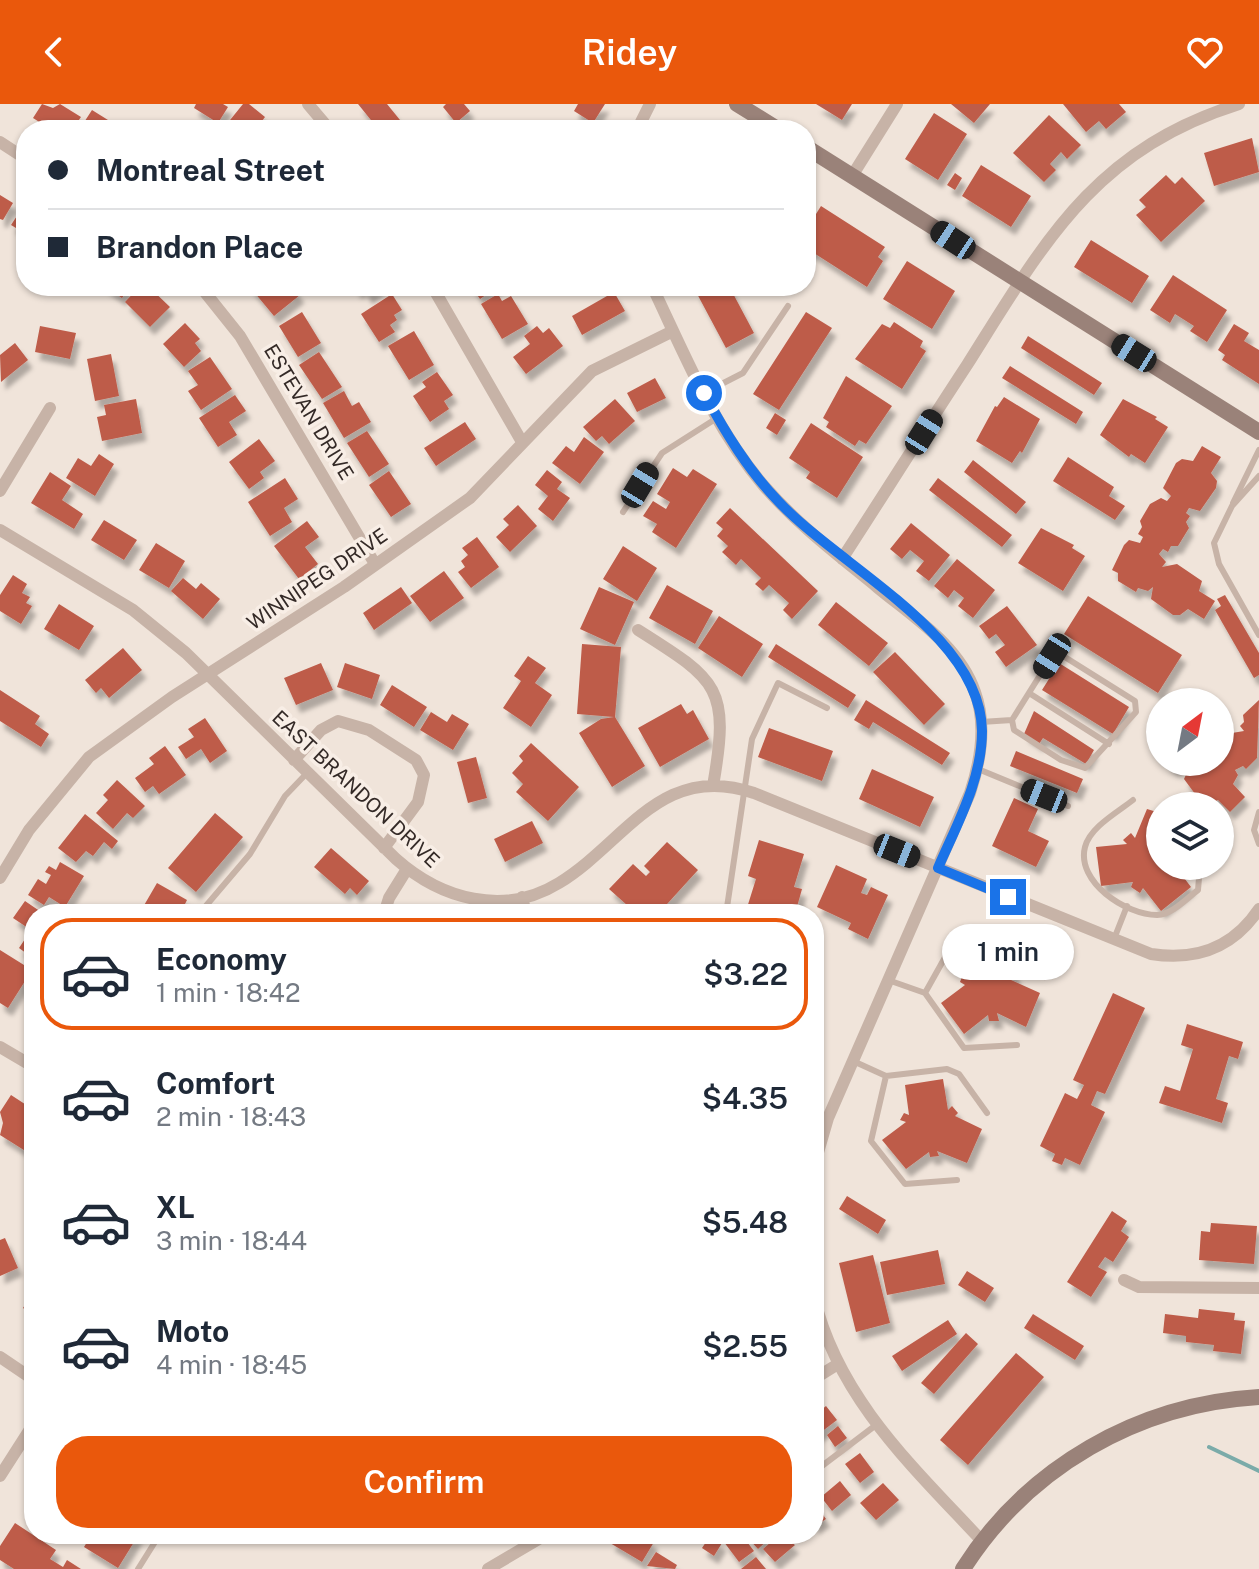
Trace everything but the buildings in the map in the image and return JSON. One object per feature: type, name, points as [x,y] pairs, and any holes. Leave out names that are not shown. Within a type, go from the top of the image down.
[{"type":"street","points":[[308,104],[322,120]]},
{"type":"street","points":[[737,104],[763,120]]},
{"type":"street","points":[[852,176],[897,104]]},
{"type":"street","points":[[842,559],[1020,282],[1068,214],[1118,166],[1177,128],[1239,104]]},
{"type":"street","points":[[816,153],[1259,432]]},
{"type":"street","name":"ESTEVAN DRIVE","points":[[208,296],[240,336],[375,564]]},
{"type":"street","points":[[438,296],[522,442]]},
{"type":"street","points":[[657,296],[717,418],[747,464],[779,503],[931,631],[956,657],[975,691],[981,722],[978,769],[824,1132]]},
{"type":"street","name":"WINNIPEG DRIVE","points":[[0,878],[29,830],[89,757],[470,498],[592,371],[673,331]]},
{"type":"street","points":[[0,491],[50,408]]},
{"type":"street","name":"EAST BRANDON DRIVE","points":[[0,530],[133,610],[208,674],[407,869],[432,887],[463,898],[494,900],[522,897],[559,883],[653,804],[683,791],[713,786],[744,789],[1151,954],[1197,955],[1226,943],[1259,909]]},
{"type":"street","points":[[638,630],[695,666],[714,690],[721,715],[713,786]]},
{"type":"street","points":[[294,760],[321,730],[338,721],[369,730],[416,760],[424,775],[423,792],[384,848]]},
{"type":"street","points":[[387,904],[407,869]]},
{"type":"street","points":[[522,897],[524,904]]},
{"type":"street","points":[[0,1047],[24,1061]]},
{"type":"street","points":[[1124,1280],[1139,1287],[1259,1288]]},
{"type":"street","points":[[824,1325],[838,1364],[876,1425],[981,1540]]},
{"type":"street","points":[[0,1357],[24,1373]]},
{"type":"street","points":[[824,1373],[838,1364]]},
{"type":"street","points":[[963,1569],[981,1540],[1016,1502],[1056,1468],[1130,1427],[1206,1404],[1259,1397]]},
{"type":"street","points":[[0,1476],[24,1439]]},
{"type":"street","points":[[488,1569],[530,1544]]},
{"type":"lane","points":[[704,393],[743,373],[788,306]]},
{"type":"lane","points":[[623,512],[662,453],[717,418]]},
{"type":"lane","points":[[1259,450],[1216,532],[1214,553],[1259,635]]},
{"type":"lane","points":[[1232,506],[1259,476]]},
{"type":"lane","points":[[1060,654],[1135,701],[1136,712],[1085,768],[1061,760],[1014,730],[1012,720],[1029,693],[1052,656],[1060,654]]},
{"type":"lane","points":[[727,904],[752,739],[778,683],[827,708]]},
{"type":"lane","points":[[1029,693],[1109,744]]},
{"type":"lane","points":[[981,722],[1012,720]]},
{"type":"lane","points":[[978,769],[1068,806]]},
{"type":"lane","points":[[208,904],[250,854],[285,796],[307,773]]},
{"type":"lane","points":[[1133,800],[1093,833],[1084,848],[1087,876],[1101,892],[1127,906],[1155,915],[1172,911],[1198,890],[1199,880]]},
{"type":"lane","points":[[1259,816],[1254,830],[1259,844]]},
{"type":"lane","points":[[1114,940],[1127,906]]},
{"type":"lane","points":[[925,993],[953,943],[1005,933],[1016,937],[1045,977]]},
{"type":"lane","points":[[888,980],[925,993],[964,1048],[1017,1045]]},
{"type":"lane","points":[[853,1061],[886,1076],[947,1069],[959,1074],[987,1113]]},
{"type":"lane","points":[[886,1076],[871,1141],[905,1184],[957,1180]]},
{"type":"lane","points":[[824,1464],[876,1425]]},
{"type":"lane","points":[[138,1569],[154,1544]]},
{"type":"waterway","points":[[1209,1447],[1259,1471]]},
{"type":"route","points":[[704,393],[731,442],[779,503],[945,643],[967,672],[980,711],[981,750],[970,793],[938,868],[1008,897]]}]
